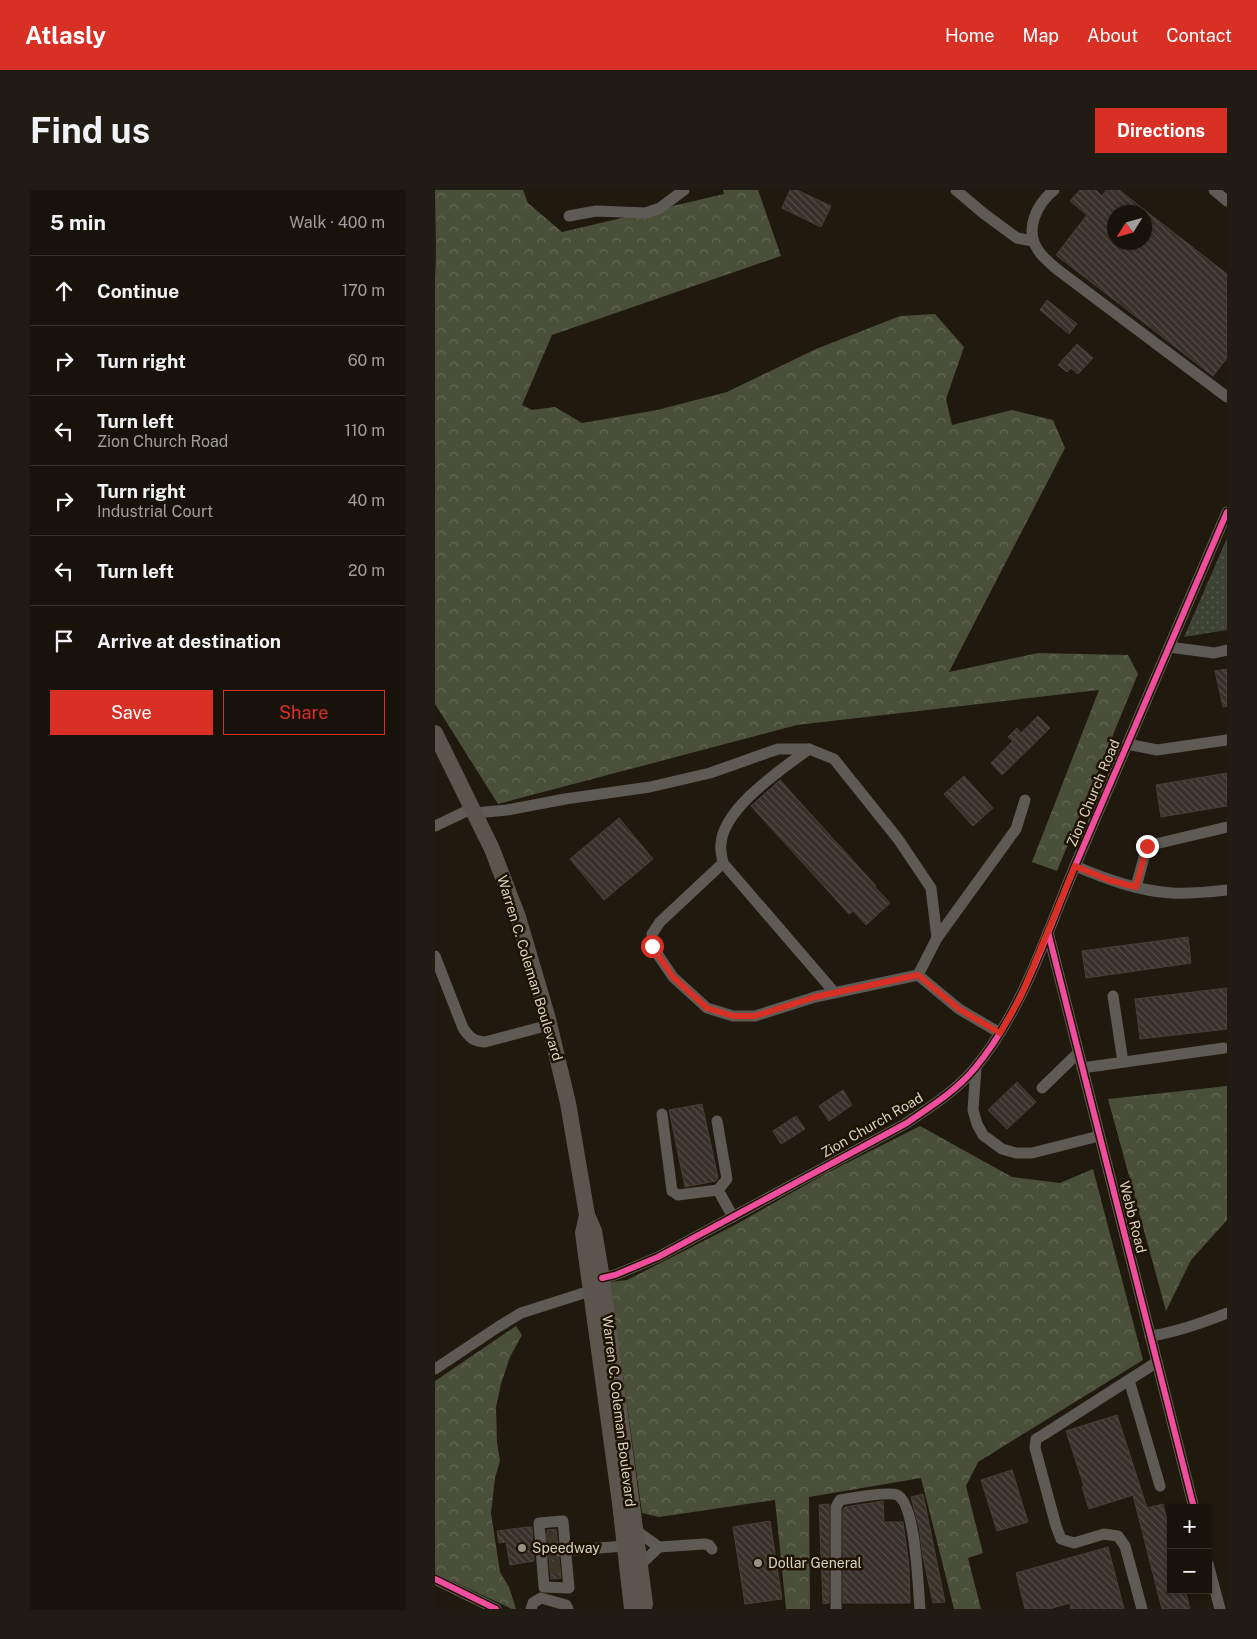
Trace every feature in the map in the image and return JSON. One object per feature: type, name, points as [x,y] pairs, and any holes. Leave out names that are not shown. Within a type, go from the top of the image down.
[{"type":"highway","name":"Warren C. Coleman Boulevard","points":[[435,733],[492,848],[505,881],[518,917],[569,1103],[587,1215],[594,1231],[602,1278],[645,1604],[643,1609]]},
{"type":"highway","name":"Warren C. Coleman Boulevard","points":[[587,1215],[583,1233],[632,1609]]},
{"type":"street","points":[[569,216],[596,211],[645,213],[660,208],[685,190]]},
{"type":"street","points":[[955,190],[1017,238],[1033,241]]},
{"type":"street","points":[[1054,190],[1037,208],[1031,225],[1033,241],[1038,251],[1058,270],[1227,397]]},
{"type":"street","points":[[1214,190],[1227,201]]},
{"type":"street","name":"Zion Church Road","points":[[602,1278],[615,1275],[657,1257],[905,1124],[943,1098],[976,1067],[1000,1033],[1021,996],[1227,512]]},
{"type":"street","points":[[1169,647],[1214,653],[1227,650]]},
{"type":"street","points":[[1127,744],[1157,750],[1227,740]]},
{"type":"street","points":[[435,826],[474,811],[507,810],[650,787],[710,774],[779,749],[809,749],[834,759],[898,839],[931,888],[937,938]]},
{"type":"street","points":[[809,749],[751,794],[726,825],[721,844],[723,863],[835,993]]},
{"type":"street","points":[[918,975],[937,938],[1016,829],[1025,800]]},
{"type":"street","points":[[1136,887],[1147,846],[1227,826]]},
{"type":"street","points":[[723,863],[660,922],[652,934],[652,946],[673,977],[707,1008],[733,1016],[755,1016],[815,997],[918,975]]},
{"type":"street","points":[[1075,866],[1109,880],[1171,893],[1227,890]]},
{"type":"street","name":"Webb Road","points":[[1048,932],[1193,1504]]},
{"type":"street","points":[[435,956],[463,1028],[469,1038],[485,1042],[549,1025]]},
{"type":"street","points":[[918,975],[959,1009],[1000,1033]]},
{"type":"street","points":[[1113,996],[1123,1062]]},
{"type":"street","points":[[1082,1068],[1224,1048]]},
{"type":"street","points":[[1042,1088],[1078,1053]]},
{"type":"street","points":[[976,1067],[973,1110],[977,1124],[983,1135],[1002,1149],[1016,1153],[1032,1153],[1099,1136]]},
{"type":"street","points":[[662,1114],[673,1191],[678,1196],[718,1190],[727,1179],[717,1121]]},
{"type":"street","points":[[718,1190],[733,1217]]},
{"type":"street","points":[[435,1369],[521,1313],[590,1291]]},
{"type":"street","points":[[1150,1336],[1170,1333],[1227,1313]]},
{"type":"street","points":[[1142,1609],[1125,1546],[1118,1536],[1104,1534],[1074,1542],[1061,1539],[1035,1448],[1036,1439],[1043,1434],[1157,1362]]},
{"type":"street","points":[[1129,1380],[1160,1486]]},
{"type":"street","points":[[837,1609],[836,1507],[840,1500],[890,1494],[898,1495],[905,1503],[913,1528],[920,1609]]},
{"type":"street","points":[[563,1521],[562,1551],[569,1588],[544,1587],[546,1569],[539,1523],[563,1521]]},
{"type":"street","points":[[635,1530],[659,1547],[704,1544],[709,1545],[712,1549]]},
{"type":"street","points":[[562,1551],[625,1546]]},
{"type":"street","points":[[639,1566],[659,1547]]},
{"type":"street","points":[[435,1579],[496,1609]]},
{"type":"street","points":[[1212,1579],[1220,1609]]},
{"type":"street","points":[[553,1601],[555,1588]]},
{"type":"street","points":[[531,1609],[533,1603],[541,1598],[566,1606],[568,1609]]},
{"type":"green space","points":[[435,190],[523,190],[528,203],[562,232],[724,194],[723,190],[758,190],[781,256],[552,335],[522,405],[532,410],[555,407],[582,423],[657,410],[727,392],[816,349],[900,316],[935,314],[964,347],[946,399],[952,425],[1012,410],[1053,420],[1065,448],[949,672],[1038,653],[1128,655],[1138,674],[1057,871],[1032,862],[1099,690],[797,725],[498,804],[435,704]]},
{"type":"green space","points":[[1227,538],[1227,630],[1184,637]]},
{"type":"green space","points":[[1227,1086],[1227,1220],[1191,1260],[1166,1311],[1108,1099]]},
{"type":"green space","points":[[920,1126],[1012,1177],[1060,1183],[1093,1169],[1143,1360],[978,1462],[966,1486],[983,1553],[968,1558],[981,1609],[954,1609],[921,1478],[809,1497],[810,1609],[786,1609],[775,1500],[659,1517],[642,1513],[610,1282],[627,1280],[733,1226],[825,1174]]},
{"type":"green space","points":[[516,1326],[522,1335],[510,1357],[496,1407],[497,1442],[500,1461],[495,1478],[491,1513],[500,1572],[509,1587],[516,1609],[512,1609],[435,1573],[435,1381]]},
{"type":"building","points":[[790,190],[797,190],[831,206],[821,227],[782,208]]},
{"type":"building","points":[[1080,190],[1096,190],[1102,196],[1106,190],[1119,190],[1138,205],[1107,205],[1107,250],[1152,250],[1152,216],[1227,274],[1227,358],[1213,376],[1056,255],[1087,215],[1070,201]]},
{"type":"building","points":[[1047,300],[1077,324],[1069,334],[1040,310]]},
{"type":"building","points":[[1077,344],[1093,358],[1078,374],[1071,368],[1067,372],[1058,365]]},
{"type":"building","points":[[1227,669],[1227,706],[1223,707],[1215,671]]},
{"type":"building","points":[[1038,716],[1050,728],[1002,775],[991,763],[1013,741],[1008,737],[1017,728],[1021,733]]},
{"type":"building","points":[[1227,773],[1227,806],[1161,817],[1156,785]]},
{"type":"building","points":[[964,776],[993,808],[973,826],[944,794]]},
{"type":"building","points":[[780,780],[890,903],[866,925],[853,911],[849,914],[751,806]]},
{"type":"building","points":[[619,818],[653,859],[604,900],[570,859]]},
{"type":"building","points":[[1188,937],[1191,963],[1086,978],[1082,951]]},
{"type":"building","points":[[1227,988],[1227,1029],[1140,1039],[1135,999]]},
{"type":"building","points":[[1017,1082],[1036,1102],[1007,1129],[988,1110]]},
{"type":"building","points":[[843,1090],[852,1105],[829,1121],[819,1106]]},
{"type":"building","points":[[702,1104],[718,1178],[716,1181],[685,1187],[669,1110]]},
{"type":"building","points":[[796,1116],[805,1129],[781,1144],[773,1131]]},
{"type":"building","points":[[1117,1415],[1147,1508],[1163,1504],[1167,1520],[1167,1594],[1186,1594],[1190,1609],[1162,1609],[1133,1495],[1089,1509],[1082,1487],[1084,1486],[1066,1431]]},
{"type":"building","points":[[1012,1470],[1028,1522],[997,1531],[981,1480]]},
{"type":"building","points":[[923,1494],[945,1602],[933,1603],[923,1557],[919,1527],[911,1497]]},
{"type":"building","points":[[883,1501],[884,1522],[903,1522],[909,1566],[910,1603],[843,1603],[843,1509],[845,1507]]},
{"type":"building","points":[[829,1504],[829,1603],[823,1604],[819,1505]]},
{"type":"building","name":"Dollar General","points":[[770,1521],[782,1599],[745,1604],[733,1527]]},
{"type":"building","points":[[532,1527],[534,1561],[510,1565],[506,1542],[499,1543],[497,1531]]},
{"type":"building","points":[[556,1529],[558,1544],[553,1547],[553,1552],[554,1556],[559,1558],[561,1578],[551,1579],[547,1530]]},
{"type":"building","points":[[1108,1547],[1124,1609],[1071,1609],[1070,1603],[1049,1609],[1025,1609],[1016,1573]]},
{"type":"tunnel","points":[[545,1539],[557,1537]]},
{"type":"tunnel","points":[[547,1554],[559,1552]]},
{"type":"tunnel","points":[[549,1568],[561,1567]]},
{"type":"cycle path","points":[[602,1278],[615,1275],[658,1257],[905,1124],[951,1091],[975,1068],[1007,1022],[1032,971],[1227,512]]},
{"type":"cycle path","points":[[1048,932],[1193,1504]]},
{"type":"cycle path","points":[[435,1579],[496,1609]]},
{"type":"place","name":"Speedway","points":[[522,1548]]},
{"type":"place","name":"Dollar General","points":[[758,1563]]},
{"type":"route","points":[[652,946],[673,977],[707,1008],[733,1016],[755,1016],[815,997],[918,975],[959,1009],[1000,1033],[1021,996],[1075,866],[1109,880],[1136,887],[1147,846]]}]
